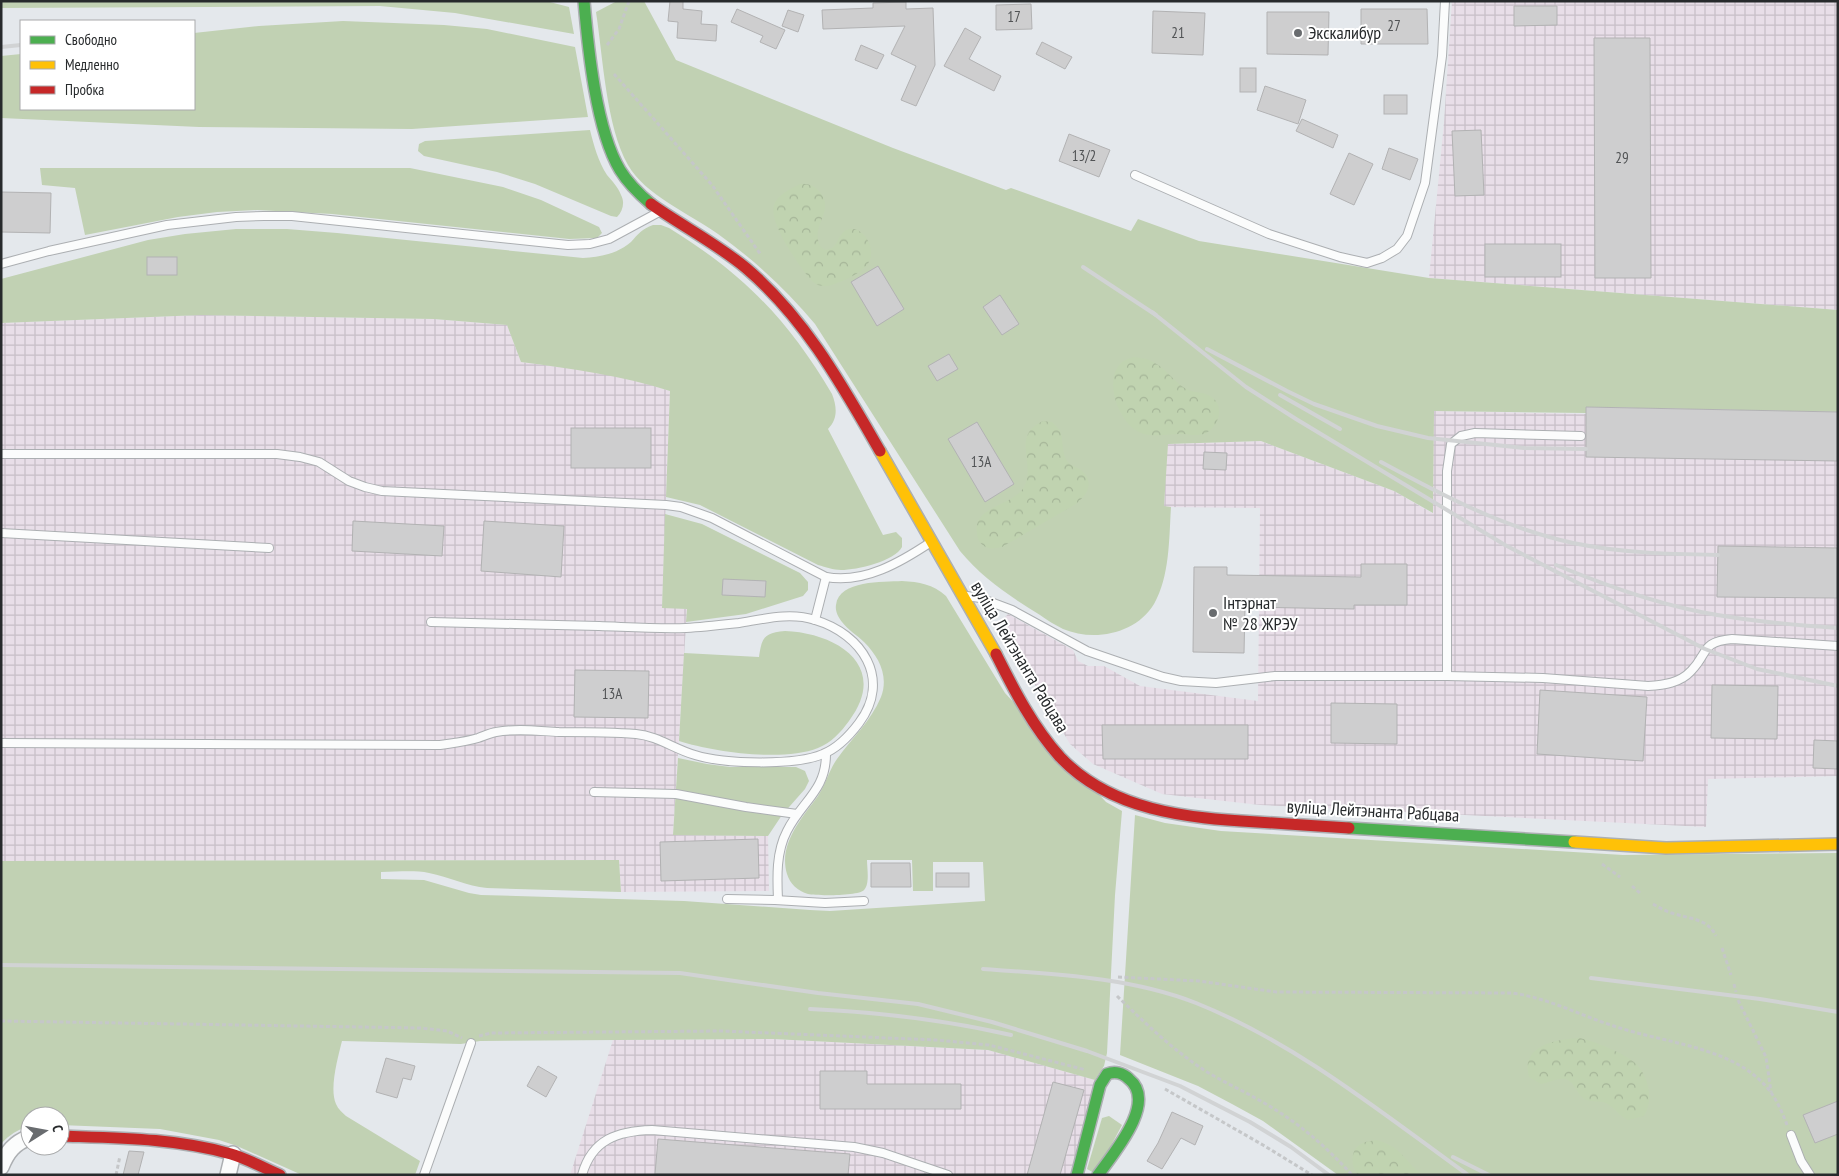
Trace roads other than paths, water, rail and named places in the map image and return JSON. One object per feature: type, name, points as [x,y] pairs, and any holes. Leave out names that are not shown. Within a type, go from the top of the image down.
[{"type":"street","name":"вуліца Лейтэнанта Рабцава","points":[[584,1],[587,43],[595,87],[612,156],[620,171],[631,185],[661,211],[715,244],[744,266],[772,292],[797,320],[844,387],[934,541],[1026,709],[1058,754],[1074,770],[1090,782],[1131,803],[1154,810],[1182,816],[1237,821],[1666,848],[1838,844]]},
{"type":"street","points":[[1077,1175],[1100,1085],[1106,1075],[1115,1073],[1128,1077],[1136,1085],[1139,1095],[1137,1112],[1130,1130],[1098,1175]]},
{"type":"street","points":[[70,1137],[189,1144],[233,1154],[280,1175]]},
{"type":"street","points":[[1,1167],[12,1147],[20,1142]]},
{"type":"street","points":[[228,1175],[233,1154]]},
{"type":"lane","points":[[1135,175],[1269,234],[1340,257],[1367,263],[1397,250],[1408,236],[1425,183],[1442,56],[1445,1]]},
{"type":"lane","points":[[1,264],[49,251],[168,225],[236,217],[292,216],[568,245],[590,244],[608,239],[661,211]]},
{"type":"lane","points":[[1447,676],[1446,498],[1451,444],[1461,436],[1475,433],[1581,436]]},
{"type":"lane","points":[[1,454],[277,454],[300,456],[319,462],[349,481],[365,488],[382,491],[681,507],[712,518],[826,577],[844,578],[875,572],[899,562],[934,541]]},
{"type":"lane","points":[[1,533],[270,548]]},
{"type":"lane","points":[[815,620],[826,577]]},
{"type":"lane","points":[[963,596],[980,598],[1012,610],[1087,651],[1156,675],[1181,681],[1216,683],[1275,676],[1447,676],[1543,678],[1648,686],[1678,681],[1690,672],[1705,649],[1721,640],[1732,639],[1838,646]]},
{"type":"lane","points":[[1,743],[440,745],[460,743],[496,732],[520,730],[645,735],[694,754],[720,759],[784,762],[826,754],[842,742],[863,717],[869,705],[874,684],[868,660],[860,648],[838,630],[815,620],[802,617],[780,617],[678,628],[431,622]]},
{"type":"lane","points":[[778,900],[778,862],[781,846],[797,814],[820,784],[824,773],[826,754]]},
{"type":"lane","points":[[594,792],[676,794],[797,814]]},
{"type":"lane","points":[[727,899],[825,903],[864,901]]},
{"type":"lane","points":[[424,1175],[471,1043]]},
{"type":"lane","points":[[582,1175],[584,1166],[593,1151],[606,1140],[622,1133],[652,1130],[854,1147],[883,1153],[948,1175]]},
{"type":"lane","points":[[1791,1135],[1800,1161],[1810,1175]]},
{"type":"railway","points":[[1,47],[20,45]]},
{"type":"railway","points":[[1083,267],[1156,315]]},
{"type":"railway","points":[[1152,312],[1246,387],[1505,545],[1705,649],[1757,669],[1838,686]]},
{"type":"railway","points":[[1207,349],[1314,404],[1377,426],[1428,438],[1524,448],[1586,449]]},
{"type":"railway","points":[[1280,395],[1340,429]]},
{"type":"railway","points":[[1381,462],[1474,509],[1547,537],[1627,551],[1718,555]]},
{"type":"railway","points":[[1556,565],[1627,592],[1682,608],[1752,620],[1838,628]]},
{"type":"railway","points":[[1,965],[680,973],[818,993],[918,1004],[992,1022],[1087,1051],[1180,1086],[1250,1122],[1291,1147],[1329,1175]]},
{"type":"railway","points":[[983,969],[1064,975],[1118,982],[1145,987],[1196,1003],[1233,1019],[1303,1059],[1371,1104],[1468,1175]]},
{"type":"railway","points":[[1591,978],[1760,999],[1838,1012]]},
{"type":"railway","points":[[810,1009],[861,1012],[911,1018],[1011,1035]]},
{"type":"railway","points":[[1453,1157],[1489,1175]]},
{"type":"place","name":"Экскалибур","points":[[1298,33]]},
{"type":"place","name":"Інтэрнат № 28 ЖРЭУ","points":[[1213,613]]}]
